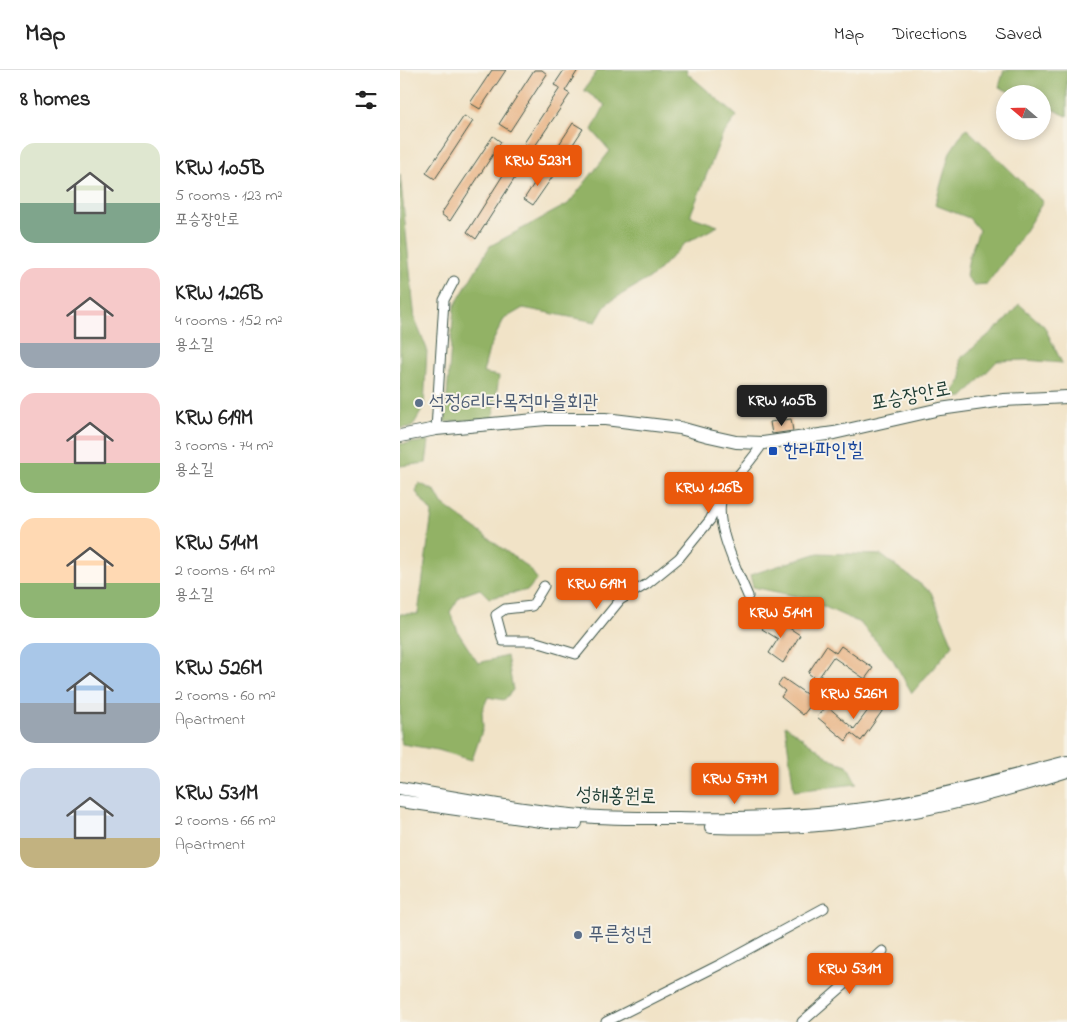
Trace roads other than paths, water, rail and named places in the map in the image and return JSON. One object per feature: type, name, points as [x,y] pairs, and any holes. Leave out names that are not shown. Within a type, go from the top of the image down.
[{"type":"main road","name":"포승장안로","points":[[400,436],[436,429],[546,419],[605,419],[680,428],[736,442],[764,443],[834,433],[940,408],[1004,400],[1067,397]]},
{"type":"main road","name":"성해홍원로","points":[[400,788],[518,808],[573,815],[738,819],[890,805],[960,790],[1067,762]]},
{"type":"main road","name":"성해홍원로","points":[[400,801],[548,822],[764,827],[828,824],[895,815],[1013,789],[1067,772]]},
{"type":"street","points":[[436,429],[444,300],[454,281]]},
{"type":"street","points":[[544,586],[532,606],[504,608],[496,615],[503,641],[532,641],[576,654],[620,600],[647,584],[680,558],[710,520],[722,496],[764,443]]},
{"type":"street","points":[[722,496],[720,517],[724,538],[748,596]]},
{"type":"street","points":[[606,1022],[721,964],[824,908]]},
{"type":"street","points":[[802,1022],[883,951]]},
{"type":"place","name":"석정6리다목적마을회관","points":[[419,403]]},
{"type":"place","name":"한라파인힐","points":[[773,451]]},
{"type":"place","name":"푸른청년","points":[[578,935]]}]
